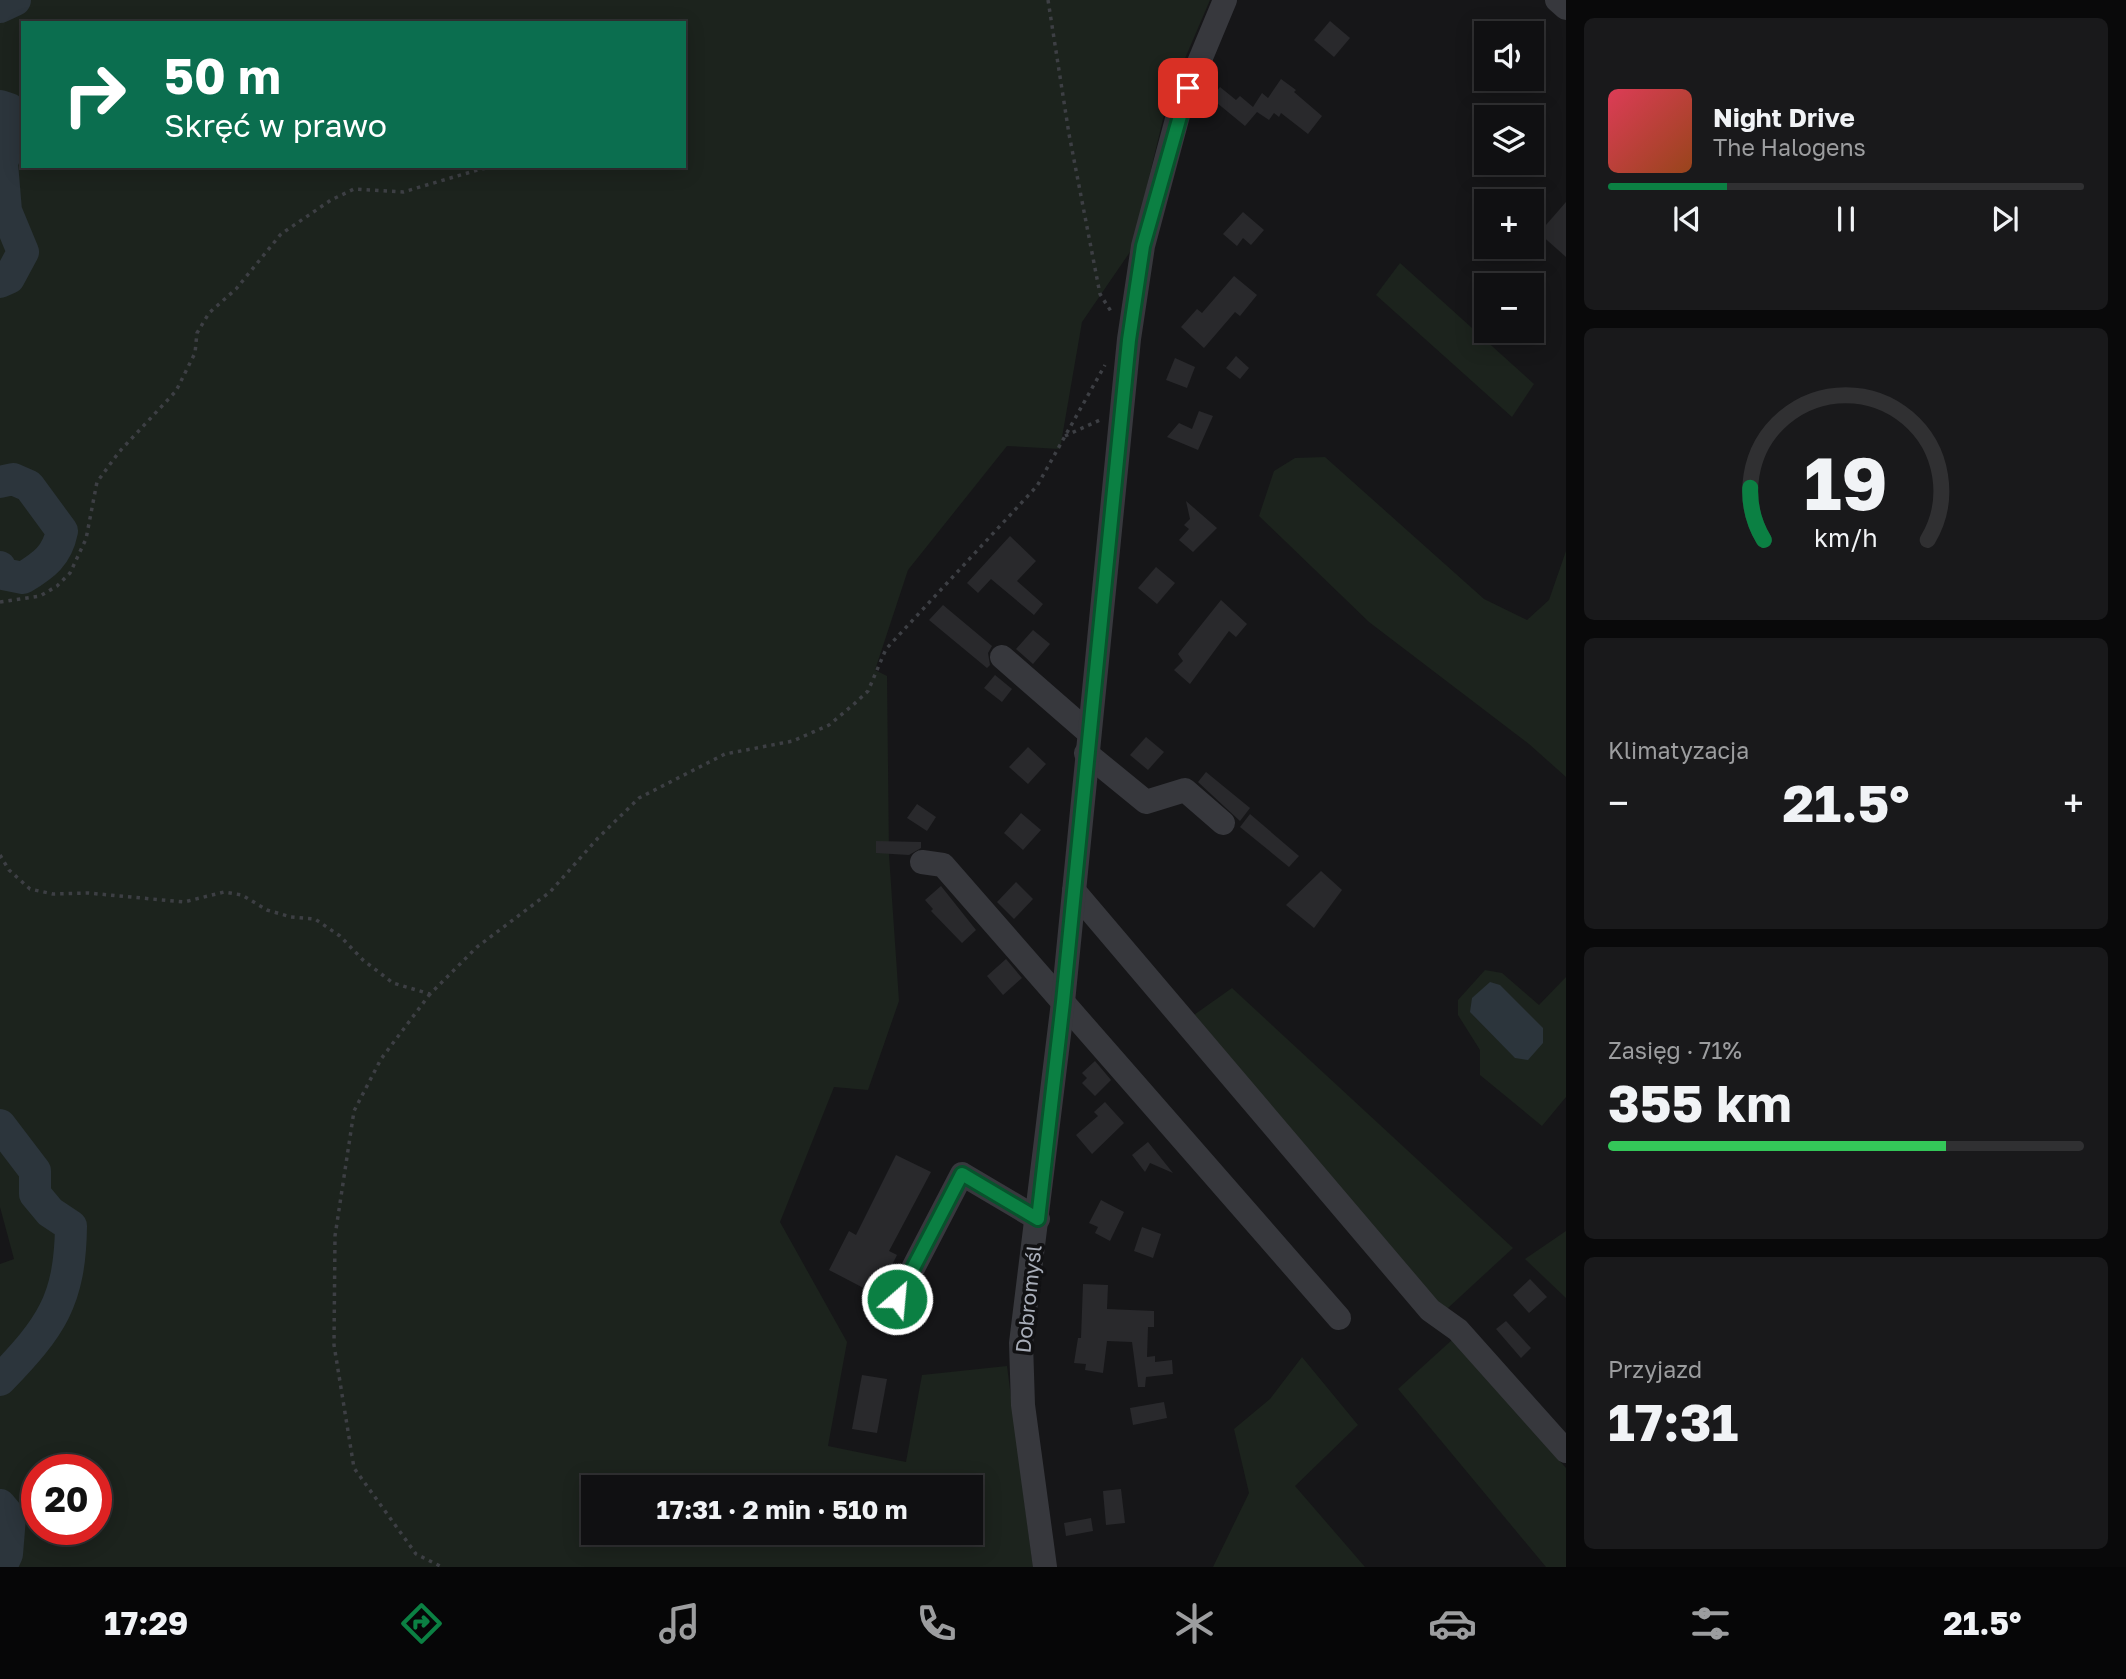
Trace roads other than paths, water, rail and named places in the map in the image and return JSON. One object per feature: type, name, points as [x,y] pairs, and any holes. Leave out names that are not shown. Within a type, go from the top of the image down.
[{"type":"street","name":"Dobromyśl","points":[[1045,1567],[1023,1405],[1021,1353],[1063,1002],[1129,340],[1143,246],[1180,108],[1225,0]]},
{"type":"street","points":[[1557,0],[1566,8]]},
{"type":"street","points":[[1002,657],[1146,802],[1185,790],[1223,823]]},
{"type":"street","points":[[922,862],[943,865],[1339,1318]]},
{"type":"street","points":[[1074,891],[1430,1310],[1458,1330],[1566,1451]]},
{"type":"street","points":[[897,1299],[962,1174],[1038,1219]]},
{"type":"waterway","points":[[0,7],[15,0]]},
{"type":"waterway","points":[[0,106],[9,109],[17,122],[2,163],[6,211],[23,252],[9,278],[0,282]]},
{"type":"waterway","points":[[0,482],[13,479],[29,486],[62,531],[53,553],[23,578],[3,574],[0,567]]},
{"type":"waterway","points":[[0,1125],[35,1171],[35,1194],[50,1212],[71,1226],[70,1252],[62,1294],[45,1328],[0,1380]]},
{"type":"waterway","points":[[0,1505],[10,1517],[7,1554],[1,1567]]}]
